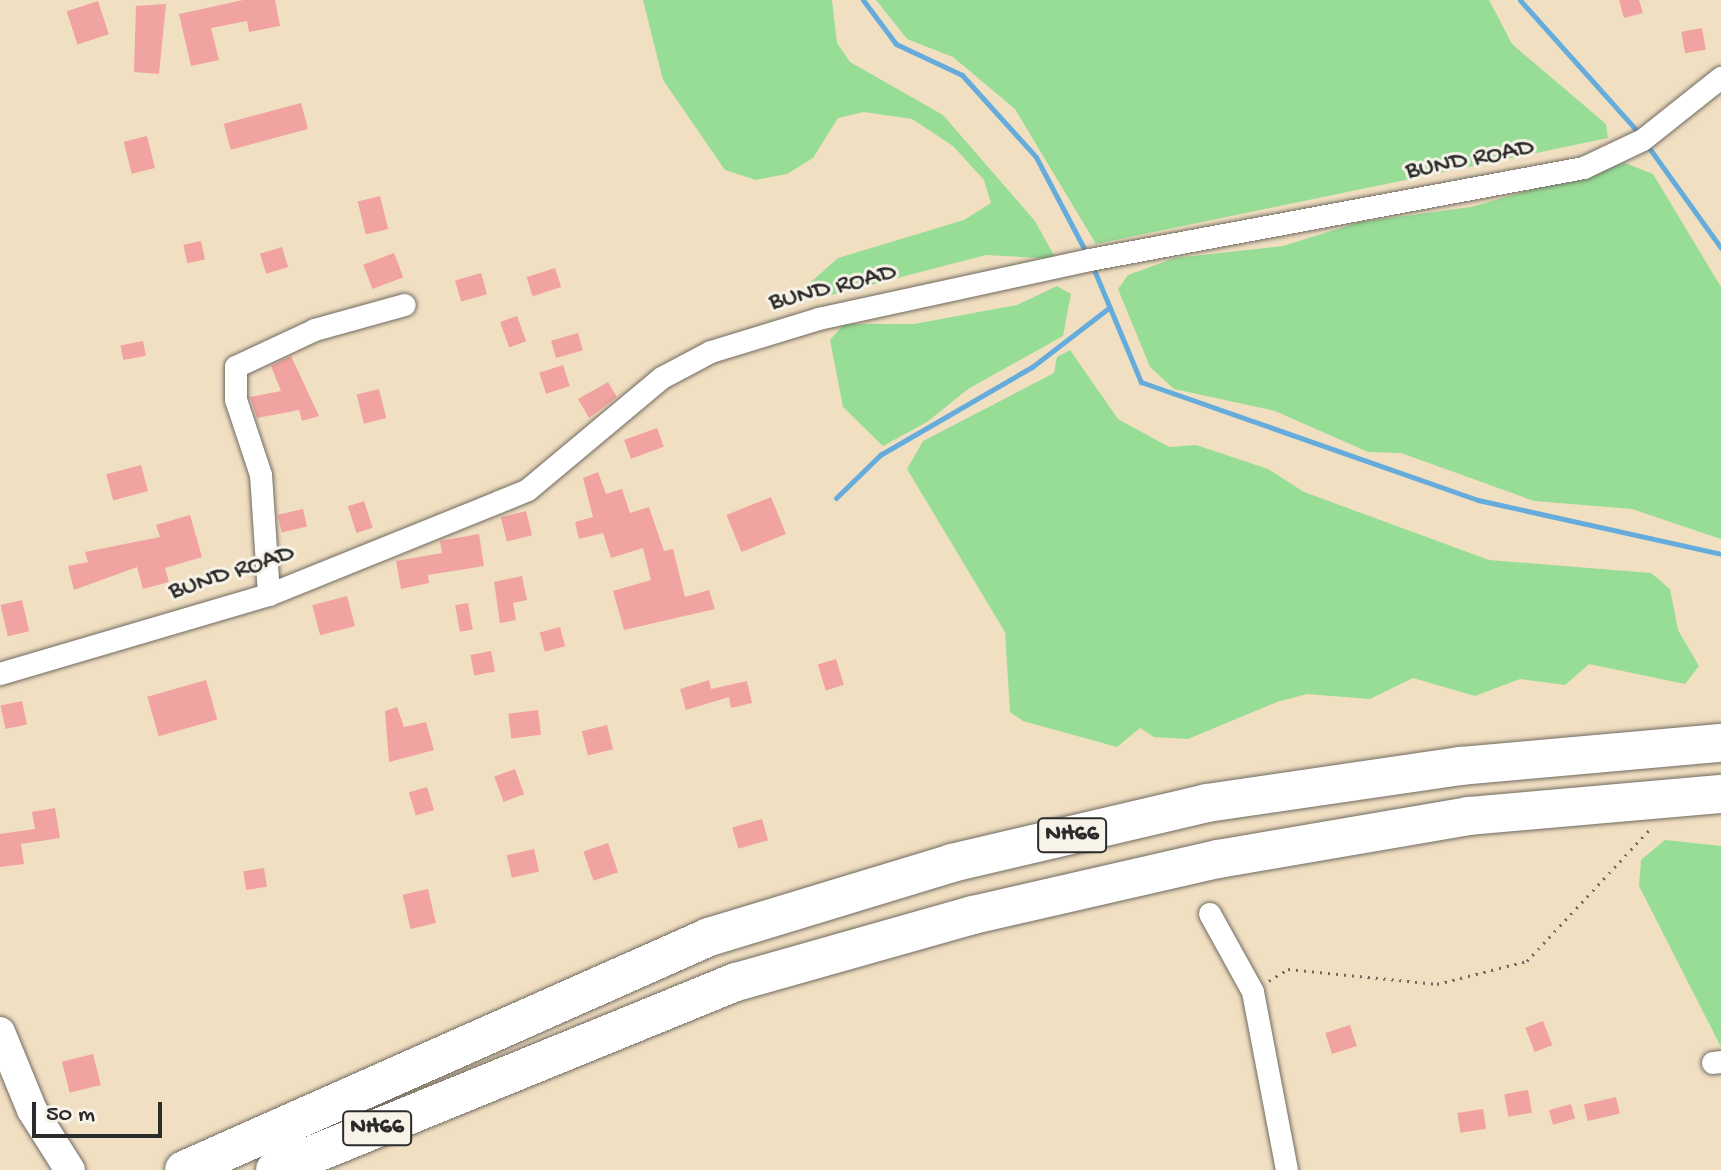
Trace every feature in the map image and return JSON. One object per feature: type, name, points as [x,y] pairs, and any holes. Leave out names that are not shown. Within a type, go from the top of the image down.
[{"type":"highway","name":"NH66","points":[[184,1170],[709,937],[952,863],[1207,803],[1461,766],[1721,743]]},
{"type":"highway","name":"NH66","points":[[275,1170],[736,982],[973,915],[1218,859],[1469,816],[1721,794]]},
{"type":"main road","points":[[0,1032],[32,1110],[70,1170]]},
{"type":"street","name":"BUND ROAD","points":[[0,674],[269,595],[528,490],[662,378],[711,352],[819,319],[1090,260],[1584,168],[1643,140],[1721,78]]},
{"type":"street","points":[[269,595],[261,475],[236,400],[236,367],[315,330],[405,305]]},
{"type":"street","points":[[1210,914],[1253,992],[1287,1170]]},
{"type":"path","points":[[1253,992],[1288,969],[1437,984],[1527,961],[1652,827]]},
{"type":"green space","points":[[643,0],[832,0],[837,43],[850,62],[943,115],[1035,221],[1056,259],[986,255],[816,299],[802,290],[838,258],[964,220],[991,203],[984,180],[953,146],[912,119],[864,112],[838,118],[813,158],[787,174],[756,180],[725,170],[663,80]]},
{"type":"green space","points":[[876,0],[1489,0],[1512,44],[1606,124],[1608,138],[1096,244],[1015,109],[953,57],[907,39]]},
{"type":"green space","points":[[1625,163],[1653,174],[1721,287],[1721,539],[1632,509],[1534,501],[1401,453],[1368,452],[1275,411],[1174,389],[1150,367],[1118,289],[1128,275],[1175,258],[1283,246],[1360,222],[1471,207]]},
{"type":"green space","points":[[1057,286],[1071,294],[1063,336],[968,389],[927,422],[883,446],[843,407],[830,340],[844,324],[914,324],[1017,305]]},
{"type":"green space","points":[[1070,350],[1118,419],[1169,447],[1196,445],[1268,469],[1304,492],[1489,560],[1651,573],[1670,589],[1678,630],[1699,666],[1685,684],[1589,664],[1565,685],[1520,679],[1475,696],[1413,678],[1370,699],[1307,694],[1277,702],[1188,739],[1154,737],[1140,728],[1117,747],[1023,721],[1010,712],[1005,632],[907,469],[923,441],[1054,373],[1057,357]]},
{"type":"green space","points":[[1665,840],[1721,846],[1721,1047],[1639,886],[1641,860]]},
{"type":"building","points":[[243,0],[275,0],[280,26],[249,32],[247,21],[211,28],[219,60],[191,66],[179,14]]},
{"type":"building","points":[[1619,0],[1639,0],[1643,13],[1624,18]]},
{"type":"building","points":[[98,1],[109,34],[77,44],[67,11]]},
{"type":"building","points":[[166,4],[159,74],[134,72],[136,6]]},
{"type":"building","points":[[1702,28],[1706,50],[1685,53],[1681,32]]},
{"type":"building","points":[[301,103],[308,129],[231,150],[224,124]]},
{"type":"building","points":[[147,136],[155,168],[132,174],[124,142]]},
{"type":"building","points":[[380,196],[388,229],[366,235],[358,202]]},
{"type":"building","points":[[201,241],[205,260],[187,263],[183,245]]},
{"type":"building","points":[[282,247],[288,267],[266,274],[260,254]]},
{"type":"building","points":[[394,253],[403,277],[373,289],[363,265]]},
{"type":"building","points":[[555,268],[561,287],[533,296],[526,277]]},
{"type":"building","points":[[481,273],[487,294],[461,302],[455,280]]},
{"type":"building","points":[[517,316],[526,341],[509,348],[500,322]]},
{"type":"building","points":[[578,333],[583,350],[556,358],[551,341]]},
{"type":"building","points":[[143,341],[146,356],[123,360],[120,345]]},
{"type":"building","points":[[291,356],[319,416],[302,421],[299,410],[257,418],[250,397],[281,391],[271,366]]},
{"type":"building","points":[[563,365],[570,386],[546,394],[539,373]]},
{"type":"building","points":[[608,382],[617,397],[589,418],[578,399]]},
{"type":"building","points":[[379,389],[386,418],[364,424],[357,395]]},
{"type":"building","points":[[657,428],[664,447],[631,459],[624,440]]},
{"type":"building","points":[[141,465],[148,491],[113,500],[106,474]]},
{"type":"building","points":[[598,472],[606,494],[622,489],[630,513],[649,507],[664,551],[673,549],[685,597],[709,590],[715,609],[624,630],[613,591],[651,580],[643,548],[611,558],[603,533],[579,539],[575,522],[593,517],[583,478]]},
{"type":"building","points":[[771,497],[786,534],[741,552],[726,515]]},
{"type":"building","points":[[364,501],[373,528],[356,533],[348,506]]},
{"type":"building","points":[[303,509],[307,527],[282,532],[278,515]]},
{"type":"building","points":[[526,511],[532,535],[507,542],[501,517]]},
{"type":"building","points":[[190,515],[202,557],[165,568],[169,582],[143,589],[137,567],[74,590],[68,566],[88,562],[85,552],[160,537],[156,525]]},
{"type":"building","points":[[479,534],[484,566],[428,575],[429,583],[401,589],[396,561],[442,553],[440,541]]},
{"type":"building","points":[[522,576],[527,600],[513,603],[516,620],[500,623],[494,582]]},
{"type":"building","points":[[347,596],[355,626],[320,635],[312,605]]},
{"type":"building","points":[[22,600],[29,631],[8,636],[1,605]]},
{"type":"building","points":[[468,603],[473,630],[460,632],[455,605]]},
{"type":"building","points":[[560,627],[565,646],[545,652],[540,632]]},
{"type":"building","points":[[491,651],[495,672],[474,676],[470,655]]},
{"type":"building","points":[[836,659],[844,685],[826,690],[818,665]]},
{"type":"building","points":[[206,680],[217,719],[159,736],[147,697]]},
{"type":"building","points":[[709,680],[711,689],[747,681],[752,703],[731,708],[729,697],[686,710],[680,689]]},
{"type":"building","points":[[22,701],[27,724],[5,729],[0,706]]},
{"type":"building","points":[[397,707],[404,727],[426,722],[434,750],[389,762],[385,711]]},
{"type":"building","points":[[538,710],[541,735],[511,738],[508,714]]},
{"type":"building","points":[[607,725],[613,749],[588,756],[582,731]]},
{"type":"building","points":[[515,769],[524,794],[504,802],[494,777]]},
{"type":"building","points":[[427,787],[434,810],[416,816],[409,793]]},
{"type":"building","points":[[55,808],[60,838],[21,844],[24,864],[0,867],[0,834],[35,829],[32,812]]},
{"type":"building","points":[[762,819],[768,840],[738,849],[732,828]]},
{"type":"building","points":[[608,843],[618,872],[594,881],[583,851]]},
{"type":"building","points":[[534,849],[539,871],[512,878],[507,855]]},
{"type":"building","points":[[264,868],[267,887],[246,890],[243,871]]},
{"type":"building","points":[[428,889],[436,923],[411,929],[403,895]]},
{"type":"building","points":[[1543,1021],[1552,1045],[1535,1052],[1525,1028]]},
{"type":"building","points":[[1350,1025],[1357,1046],[1332,1054],[1325,1033]]},
{"type":"building","points":[[93,1054],[101,1085],[70,1093],[62,1062]]},
{"type":"building","points":[[1528,1090],[1532,1113],[1508,1117],[1504,1094]]},
{"type":"building","points":[[1616,1097],[1620,1114],[1588,1121],[1584,1104]]},
{"type":"building","points":[[1571,1104],[1575,1118],[1553,1125],[1549,1110]]},
{"type":"building","points":[[1483,1109],[1486,1129],[1460,1133],[1457,1113]]},
{"type":"waterway","points":[[863,0],[896,44],[962,75],[1036,157],[1088,256]]},
{"type":"waterway","points":[[1520,0],[1639,133]]},
{"type":"waterway","points":[[1647,145],[1721,248]]},
{"type":"waterway","points":[[1092,265],[1141,382],[1478,500],[1721,554]]},
{"type":"waterway","points":[[836,498],[880,455],[1032,367],[1110,307]]}]
